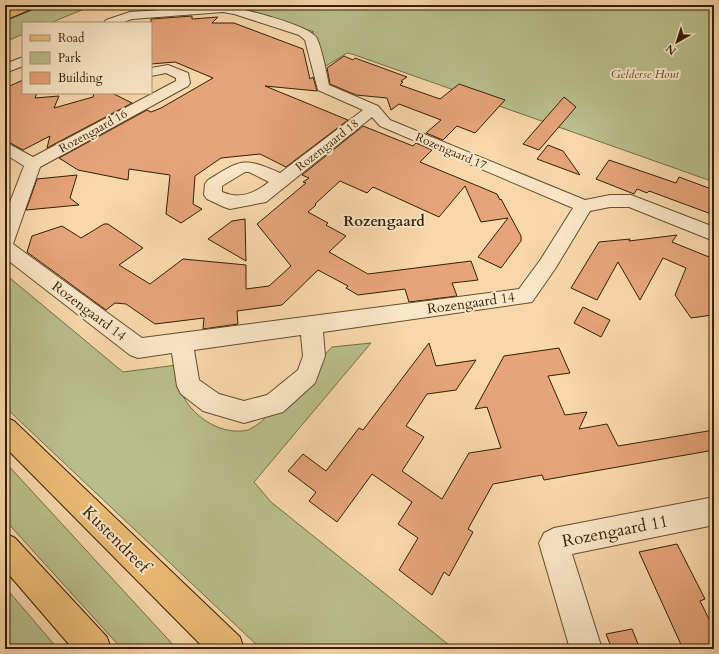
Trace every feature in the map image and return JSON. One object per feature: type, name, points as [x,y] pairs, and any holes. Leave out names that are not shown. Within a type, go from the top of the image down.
[{"type":"main road","points":[[5,16],[32,5]]},
{"type":"main road","name":"Kustendreef","points":[[5,430],[228,649]]},
{"type":"main road","points":[[5,548],[95,649]]},
{"type":"street","name":"Rozengaard 17","points":[[113,22],[130,16],[224,9],[236,11],[303,32],[311,39],[323,87],[373,109],[385,123],[584,206]]},
{"type":"street","points":[[5,69],[22,61]]},
{"type":"street","name":"Rozengaard 16","points":[[33,164],[147,96],[183,83],[183,76],[168,69],[152,72]]},
{"type":"street","name":"Rozengaard 18","points":[[282,181],[373,109]]},
{"type":"street","points":[[5,147],[33,164],[5,240]]},
{"type":"street","points":[[584,206],[610,201],[631,201],[714,234]]},
{"type":"street","name":"Rozengaard 14","points":[[5,248],[138,348],[525,296],[548,264],[584,206]]},
{"type":"street","points":[[182,342],[184,366],[189,386],[212,403],[244,412],[274,404],[307,376],[314,356],[311,325]]},
{"type":"street","name":"Rozengaard 11","points":[[586,649],[554,543],[714,511]]},
{"type":"green space","points":[[45,5],[94,5],[52,22],[22,22],[22,34],[5,42],[5,21]]},
{"type":"green space","name":"Gelderse Hout","points":[[235,5],[714,5],[714,182],[352,54],[347,53],[326,66],[316,43],[305,37],[314,32]]},
{"type":"green space","points":[[5,274],[123,372],[177,365],[183,396],[188,404],[210,424],[229,430],[248,430],[261,422],[332,347],[371,343],[254,482],[271,502],[454,649],[261,649],[5,407]]},
{"type":"green space","points":[[5,462],[177,649],[122,649],[5,520]]},
{"type":"green space","points":[[5,587],[58,649],[5,649]]},
{"type":"building","points":[[192,16],[192,19],[218,17],[212,23],[234,23],[303,49],[310,79],[313,77],[317,91],[265,86],[348,120],[286,167],[260,154],[221,158],[195,176],[193,204],[202,209],[181,223],[166,214],[170,175],[129,169],[128,180],[78,170],[59,158],[147,110],[151,112],[161,108],[213,78],[175,62],[152,64],[151,19]]},
{"type":"building","points":[[344,56],[353,60],[355,58],[407,77],[401,81],[403,82],[400,85],[440,99],[459,84],[505,100],[475,133],[457,126],[443,140],[426,133],[441,120],[399,104],[391,110],[387,98],[356,95],[330,84],[327,68]]},
{"type":"building","points":[[22,80],[22,94],[37,94],[35,98],[59,96],[54,108],[93,97],[94,94],[114,94],[132,103],[47,148],[50,136],[23,150],[5,140],[5,88]]},
{"type":"building","points":[[564,97],[576,107],[539,150],[523,144]]},
{"type":"building","points":[[363,126],[413,146],[416,143],[432,150],[420,162],[497,194],[521,236],[521,241],[501,268],[478,257],[508,218],[481,222],[465,186],[439,217],[373,187],[367,193],[340,181],[308,212],[328,223],[326,225],[346,236],[329,252],[368,274],[471,261],[478,280],[452,283],[457,296],[409,302],[405,289],[358,295],[346,288],[348,286],[318,270],[282,305],[237,311],[238,324],[203,329],[204,318],[155,324],[126,304],[115,303],[106,310],[27,252],[32,236],[62,226],[81,238],[104,224],[108,224],[143,248],[119,265],[150,284],[183,259],[246,265],[246,289],[269,286],[291,266],[257,224],[306,183],[303,182],[309,178],[302,175]]},
{"type":"building","points":[[548,145],[563,151],[580,175],[537,159]]},
{"type":"building","points":[[609,160],[676,183],[679,177],[714,190],[714,215],[649,191],[647,193],[637,189],[634,194],[596,179]]},
{"type":"building","points":[[77,175],[70,198],[79,205],[26,210],[37,179]]},
{"type":"building","points":[[245,219],[246,261],[208,239],[232,221]]},
{"type":"building","points":[[677,235],[672,242],[714,259],[714,309],[712,315],[691,318],[675,295],[686,268],[663,258],[640,300],[618,262],[597,300],[571,288],[599,242],[630,239],[629,241]]},
{"type":"building","points":[[583,307],[610,320],[601,337],[574,323]]},
{"type":"building","points":[[429,343],[436,366],[476,360],[456,390],[427,394],[406,426],[424,437],[402,471],[442,499],[469,453],[501,448],[487,407],[475,409],[504,356],[559,348],[570,373],[548,376],[565,415],[587,412],[579,429],[607,424],[618,446],[714,430],[714,450],[544,480],[542,475],[493,484],[468,529],[473,532],[449,576],[444,572],[432,595],[399,570],[418,538],[398,524],[412,502],[372,474],[337,522],[309,501],[316,492],[288,471],[303,454],[326,471],[359,428],[363,430]]},
{"type":"building","points":[[677,544],[705,599],[700,601],[714,629],[714,649],[683,649],[639,552]]},
{"type":"building","points":[[632,629],[640,649],[612,649],[606,634]]},
{"type":"district","name":"Rozengaard","points":[[384,221]]}]
